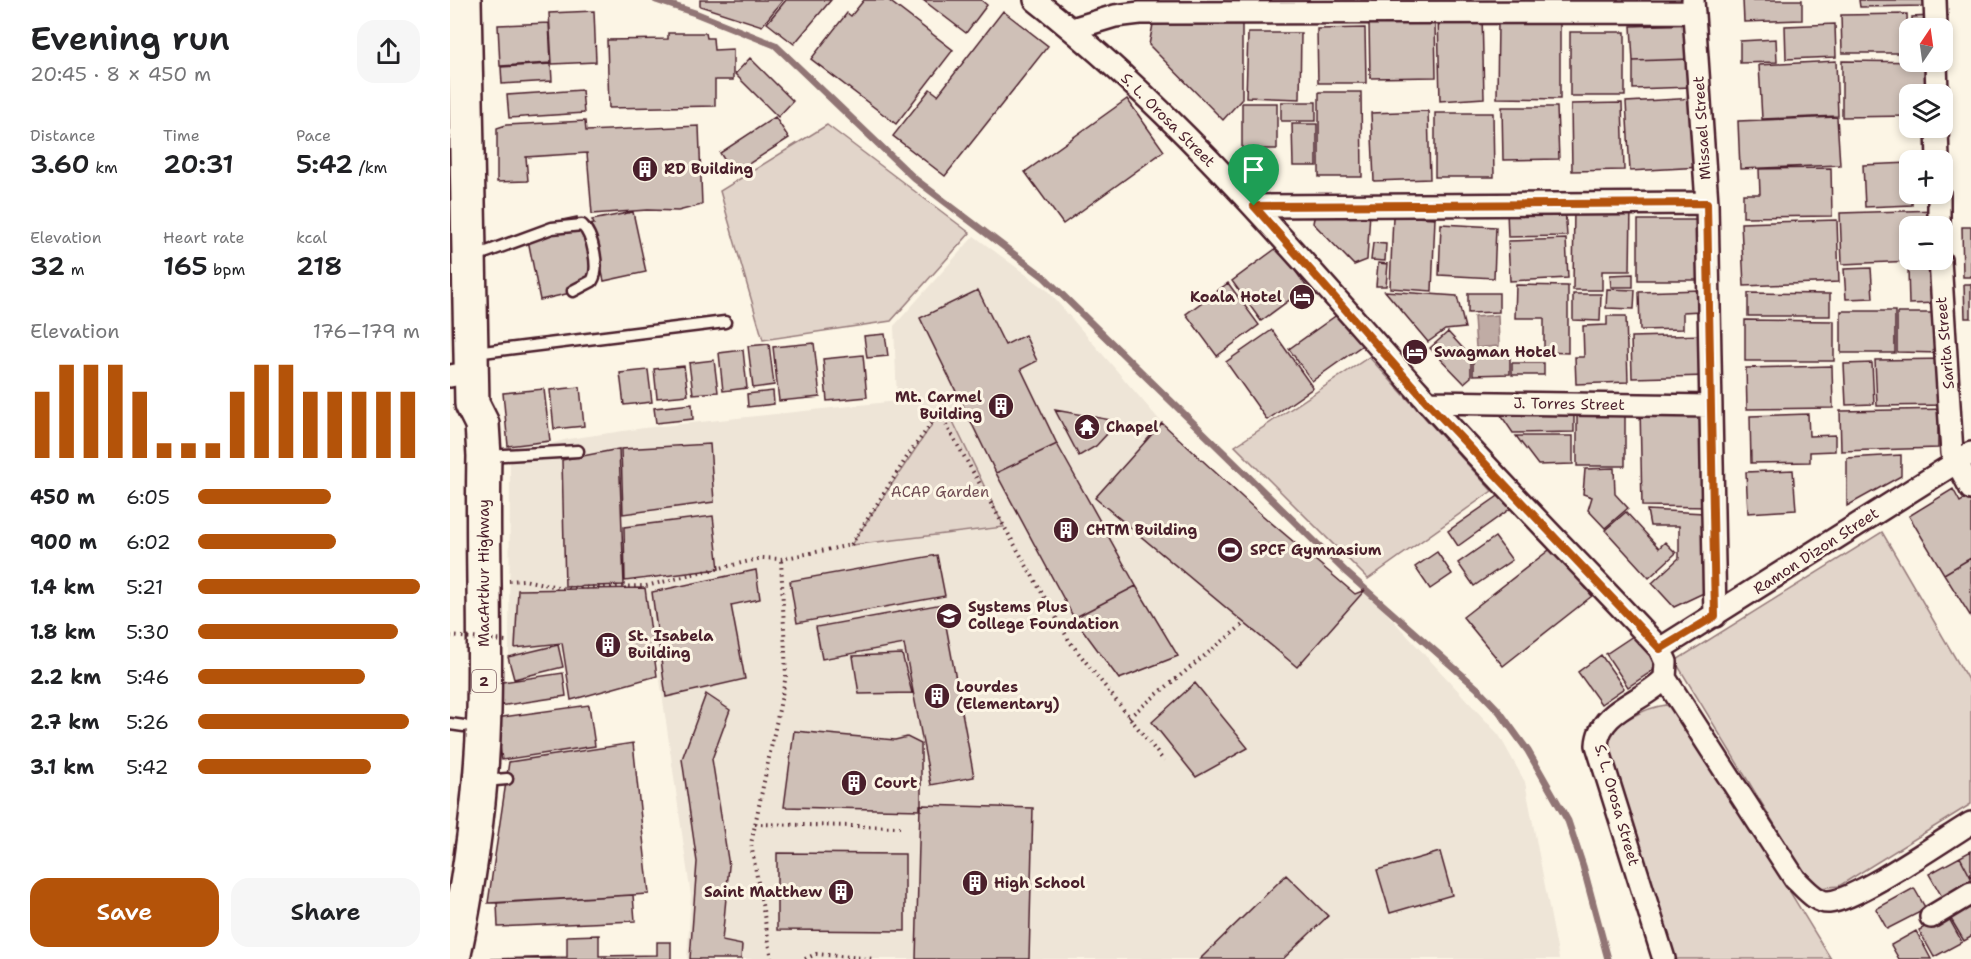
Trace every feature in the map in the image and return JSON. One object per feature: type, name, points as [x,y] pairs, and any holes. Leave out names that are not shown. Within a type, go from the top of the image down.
[{"type":"highway","name":"MacArthur Highway","points":[[453,959],[471,857],[494,780],[484,712],[482,424],[472,404],[464,367],[469,258],[460,60],[464,0]]},
{"type":"highway","name":"MacArthur Highway","points":[[450,852],[462,780],[457,725],[462,423],[472,404]]},
{"type":"street","name":"S. L. Orosa Street","points":[[1035,0],[1072,29],[1139,89],[1254,206],[1427,402],[1660,649]]},
{"type":"street","points":[[1935,0],[1936,18]]},
{"type":"street","points":[[1072,29],[1115,16],[1140,13],[1693,6]]},
{"type":"street","name":"Missael Street","points":[[1693,6],[1707,203],[1715,616]]},
{"type":"street","points":[[1254,206],[1707,203]]},
{"type":"street","name":"Sarita Street","points":[[1941,270],[1951,446],[1963,457]]},
{"type":"street","name":"J. Torres Street","points":[[1427,402],[1710,406]]},
{"type":"street","points":[[1963,457],[1971,489]]},
{"type":"street","name":"Ramon Dizon Street","points":[[1660,649],[1963,457]]},
{"type":"street","points":[[1660,649],[1666,662],[1665,678],[1796,879],[1814,897],[1829,902],[1865,888],[1971,823]]},
{"type":"street","name":"S. L. Orosa Street","points":[[1664,959],[1597,745],[1601,726],[1608,718],[1658,686],[1665,678]]},
{"type":"street","points":[[1930,917],[1971,893]]},
{"type":"lane","points":[[469,258],[552,228],[582,225],[589,233],[596,273],[592,282],[573,291]]},
{"type":"lane","points":[[464,367],[725,322]]},
{"type":"lane","points":[[484,456],[578,451]]},
{"type":"path","points":[[484,578],[524,580],[563,588],[635,586],[762,558],[781,559],[851,545],[909,454],[945,405]]},
{"type":"path","points":[[940,414],[1070,642],[1164,761]]},
{"type":"path","points":[[772,959],[751,844],[786,676],[781,559]]},
{"type":"path","points":[[1129,717],[1245,623]]},
{"type":"path","points":[[450,636],[506,641]]},
{"type":"path","points":[[755,824],[900,827]]},
{"type":"path","points":[[805,959],[816,954],[875,959]]},
{"type":"shaded area","name":"Systems Plus College Foundation","points":[[974,236],[1047,290],[1162,423],[1255,509],[1355,594],[1365,590],[1499,735],[1525,782],[1559,959],[687,959],[691,896],[654,638],[509,660],[510,455],[568,439],[644,428],[897,401],[894,326]]},
{"type":"shaded area","points":[[1498,315],[1499,346],[1476,348],[1474,317]]},
{"type":"green space","points":[[827,125],[970,233],[891,321],[763,340],[720,191]]},
{"type":"green space","points":[[1369,357],[1492,491],[1368,579],[1235,446]]},
{"type":"green space","name":"ACAP Garden","points":[[945,405],[1004,527],[851,545]]},
{"type":"green space","points":[[1882,532],[1971,685],[1971,804],[1839,886],[1819,888],[1809,881],[1675,661]]},
{"type":"green space","points":[[1666,705],[1680,712],[1831,959],[1673,959],[1606,742],[1615,728],[1623,722],[1650,709]]},
{"type":"building","points":[[700,0],[783,0],[762,26],[700,6]]},
{"type":"building","points":[[786,0],[831,0],[794,44],[767,23]]},
{"type":"building","points":[[864,0],[888,0],[953,50],[896,124],[811,59],[847,13],[851,16]]},
{"type":"building","points":[[923,0],[981,0],[987,5],[966,33]]},
{"type":"building","points":[[1743,0],[1802,0],[1802,20],[1744,22]]},
{"type":"building","points":[[1859,0],[1926,0],[1926,6],[1860,7]]},
{"type":"building","points":[[594,11],[596,62],[552,64],[549,13]]},
{"type":"building","points":[[1003,11],[1048,46],[945,176],[893,136],[930,89],[938,95]]},
{"type":"building","points":[[1482,14],[1484,98],[1440,101],[1438,15]]},
{"type":"building","points":[[1907,14],[1907,18],[1899,18],[1899,53],[1842,53],[1841,15]]},
{"type":"building","points":[[1931,16],[1931,18],[1912,18]]},
{"type":"building","points":[[1242,18],[1242,99],[1223,120],[1149,45],[1154,19]]},
{"type":"building","points":[[1435,21],[1436,77],[1370,78],[1369,22]]},
{"type":"building","points":[[1498,22],[1560,23],[1560,99],[1497,98]]},
{"type":"building","points":[[549,23],[551,63],[500,66],[498,25]]},
{"type":"building","points":[[1690,24],[1691,59],[1633,61],[1631,26]]},
{"type":"building","points":[[1835,24],[1836,57],[1786,59],[1785,26]]},
{"type":"building","points":[[1365,28],[1366,83],[1318,83],[1317,29]]},
{"type":"building","points":[[1570,32],[1625,32],[1625,96],[1570,96]]},
{"type":"building","points":[[668,33],[706,33],[707,38],[713,38],[714,50],[733,49],[733,80],[715,80],[715,106],[609,108],[607,40],[668,39]]},
{"type":"building","points":[[1248,33],[1301,33],[1300,99],[1246,97]]},
{"type":"building","points":[[1776,39],[1777,62],[1740,63],[1740,41]]},
{"type":"building","points":[[750,58],[793,101],[778,117],[735,74]]},
{"type":"building","points":[[1691,59],[1692,87],[1633,89],[1633,61]]},
{"type":"building","points":[[1836,61],[1838,116],[1762,119],[1759,65]]},
{"type":"building","points":[[1842,61],[1899,62],[1899,72],[1935,72],[1936,84],[1899,84],[1899,116],[1842,117]]},
{"type":"building","points":[[551,64],[552,81],[502,84],[501,67]]},
{"type":"building","points":[[582,90],[584,113],[509,118],[507,95]]},
{"type":"building","points":[[1319,92],[1361,92],[1362,177],[1319,177]]},
{"type":"building","points":[[1696,98],[1701,167],[1630,171],[1626,102]]},
{"type":"building","points":[[1127,99],[1164,151],[1063,224],[1025,172]]},
{"type":"building","points":[[1281,102],[1316,102],[1316,121],[1281,121]]},
{"type":"building","points":[[1242,103],[1277,103],[1277,149],[1242,149]]},
{"type":"building","points":[[1622,103],[1624,170],[1572,171],[1571,104]]},
{"type":"building","points":[[1502,107],[1557,107],[1559,159],[1503,160]]},
{"type":"building","points":[[1428,111],[1430,179],[1374,181],[1371,113]]},
{"type":"building","points":[[1435,113],[1493,113],[1494,177],[1435,177]]},
{"type":"building","points":[[775,117],[789,138],[733,174],[720,153]]},
{"type":"building","points":[[1837,117],[1840,165],[1740,169],[1738,121]]},
{"type":"building","name":"RD Building","points":[[585,121],[586,131],[699,126],[702,205],[678,211],[647,210],[592,214],[587,153],[526,157],[528,181],[497,182],[497,128],[506,125]]},
{"type":"building","points":[[1292,124],[1317,124],[1317,166],[1293,166]]},
{"type":"building","points":[[1899,163],[1899,204],[1912,205],[1865,207],[1863,165]]},
{"type":"building","points":[[1831,168],[1832,216],[1743,217],[1743,194],[1760,194],[1759,169]]},
{"type":"building","points":[[1574,205],[1631,206],[1630,271],[1602,271],[1602,290],[1573,290]]},
{"type":"building","points":[[1316,208],[1370,212],[1367,260],[1354,265],[1313,223]]},
{"type":"building","points":[[1565,208],[1567,236],[1508,237],[1507,210]]},
{"type":"building","points":[[1937,210],[1937,216],[1899,216],[1899,262],[1842,264],[1840,213]]},
{"type":"building","points":[[633,212],[646,272],[604,281],[602,272],[590,275],[592,288],[540,300],[527,235],[564,227],[562,220],[577,217],[579,227],[594,224],[592,220]]},
{"type":"building","points":[[1393,216],[1435,218],[1432,291],[1390,288]]},
{"type":"building","points":[[1638,220],[1706,220],[1706,280],[1638,280]]},
{"type":"building","points":[[1837,220],[1839,282],[1744,286],[1741,223]]},
{"type":"building","points":[[1441,224],[1496,227],[1494,278],[1439,275]]},
{"type":"building","points":[[1962,227],[1971,227],[1971,277],[1963,277]]},
{"type":"building","points":[[1566,239],[1568,278],[1510,281],[1508,241]]},
{"type":"building","points":[[1373,243],[1386,244],[1385,261],[1371,260]]},
{"type":"building","points":[[1278,247],[1307,287],[1261,321],[1232,281]]},
{"type":"building","points":[[1378,263],[1388,264],[1386,286],[1376,286]]},
{"type":"building","points":[[1871,268],[1873,298],[1846,299],[1844,269]]},
{"type":"building","points":[[1908,270],[1937,270],[1938,303],[1909,304]]},
{"type":"building","points":[[1633,274],[1633,287],[1611,287],[1610,275]]},
{"type":"building","points":[[1228,283],[1259,325],[1217,356],[1186,314]]},
{"type":"building","points":[[1964,284],[1971,284],[1971,318],[1965,318]]},
{"type":"building","points":[[1516,285],[1568,286],[1568,353],[1544,352],[1544,318],[1515,318]]},
{"type":"building","points":[[1607,289],[1635,290],[1634,309],[1606,308]]},
{"type":"building","name":"Mt. Carmel Building","points":[[978,290],[1005,345],[1025,335],[1037,361],[1021,369],[1057,444],[996,473],[920,318]]},
{"type":"building","points":[[1700,290],[1701,311],[1683,312],[1683,329],[1640,330],[1639,292]]},
{"type":"building","points":[[1385,291],[1457,296],[1465,328],[1445,330],[1428,342]]},
{"type":"building","points":[[1468,293],[1499,293],[1499,312],[1468,313]]},
{"type":"building","points":[[1748,293],[1830,294],[1830,316],[1748,316]]},
{"type":"building","points":[[1573,294],[1601,294],[1600,321],[1573,320]]},
{"type":"building","points":[[1841,311],[1895,311],[1895,353],[1841,353]]},
{"type":"building","points":[[1341,312],[1364,344],[1312,381],[1289,349]]},
{"type":"building","points":[[1897,313],[1940,313],[1940,353],[1897,352]]},
{"type":"building","points":[[1607,316],[1626,316],[1628,382],[1576,384],[1575,357],[1584,357],[1583,326],[1607,325]]},
{"type":"building","points":[[1745,320],[1834,321],[1834,361],[1745,361]]},
{"type":"building","points":[[1272,330],[1313,388],[1267,420],[1226,362]]},
{"type":"building","points":[[1448,332],[1471,357],[1471,377],[1464,383],[1430,348]]},
{"type":"building","points":[[885,334],[888,356],[867,358],[864,336]]},
{"type":"building","points":[[1706,335],[1707,376],[1632,378],[1631,337]]},
{"type":"building","points":[[814,343],[820,397],[779,401],[773,347]]},
{"type":"building","points":[[769,344],[774,385],[753,388],[748,346]]},
{"type":"building","points":[[743,350],[747,388],[723,391],[719,353]]},
{"type":"building","points":[[1510,351],[1510,374],[1473,375],[1473,352]]},
{"type":"building","points":[[863,355],[867,397],[827,401],[823,359]]},
{"type":"building","points":[[1946,359],[1948,405],[1877,406],[1875,360]]},
{"type":"building","points":[[714,360],[718,392],[693,394],[689,363]]},
{"type":"building","points":[[1512,363],[1544,363],[1544,375],[1512,375]]},
{"type":"building","points":[[1872,363],[1874,404],[1846,405],[1844,364]]},
{"type":"building","points":[[684,366],[688,395],[657,398],[654,369]]},
{"type":"building","points":[[1832,366],[1833,408],[1747,409],[1746,368]]},
{"type":"building","points":[[648,370],[652,402],[624,405],[620,373]]},
{"type":"building","points":[[580,387],[584,426],[554,429],[550,390]]},
{"type":"building","points":[[544,389],[550,441],[508,446],[503,393]]},
{"type":"building","points":[[773,391],[774,404],[748,407],[747,394]]},
{"type":"building","points":[[692,404],[693,419],[656,423],[654,408]]},
{"type":"building","points":[[1577,407],[1625,407],[1625,466],[1577,466]]},
{"type":"building","points":[[1707,407],[1710,507],[1642,506],[1640,408]]},
{"type":"building","points":[[1496,408],[1574,409],[1574,432],[1513,433]]},
{"type":"building","points":[[1949,409],[1950,427],[1938,427],[1938,448],[1841,451],[1840,411]]},
{"type":"building","name":"Chapel","points":[[1055,410],[1111,420],[1107,434],[1096,446],[1079,456]]},
{"type":"building","points":[[1808,414],[1809,436],[1835,435],[1835,451],[1810,452],[1810,462],[1751,463],[1750,416]]},
{"type":"building","name":"SPCF Gymnasium","points":[[1162,423],[1255,509],[1355,594],[1365,590],[1297,667],[1095,498]]},
{"type":"building","points":[[1516,436],[1573,436],[1573,464],[1538,465]]},
{"type":"building","points":[[710,444],[714,502],[623,514],[621,449]]},
{"type":"building","name":"CHTM Building","points":[[1057,444],[1136,586],[1074,618],[996,473]]},
{"type":"building","points":[[619,449],[624,585],[565,587],[562,460]]},
{"type":"building","points":[[1901,455],[1901,476],[1847,506],[1847,458]]},
{"type":"building","points":[[1614,468],[1615,494],[1628,508],[1605,528],[1588,510],[1592,497],[1583,494],[1585,469]]},
{"type":"building","points":[[1793,470],[1796,510],[1748,513],[1746,472]]},
{"type":"building","points":[[1953,489],[1960,502],[1971,495],[1971,558],[1944,574],[1909,516]]},
{"type":"building","points":[[1504,492],[1514,506],[1458,546],[1448,531]]},
{"type":"building","points":[[1647,510],[1704,513],[1710,590],[1674,607],[1652,583],[1679,558],[1679,526],[1650,526]]},
{"type":"building","points":[[1626,512],[1659,548],[1665,542],[1676,553],[1649,578],[1605,530]]},
{"type":"building","points":[[713,516],[719,569],[625,581],[624,527]]},
{"type":"building","points":[[1495,537],[1512,560],[1474,586],[1458,563]]},
{"type":"building","points":[[1553,547],[1592,596],[1503,666],[1463,617]]},
{"type":"building","points":[[1437,552],[1452,574],[1430,589],[1415,567]]},
{"type":"building","points":[[937,555],[945,596],[797,623],[790,581]]},
{"type":"building","points":[[1971,558],[1971,617],[1944,574]]},
{"type":"building","points":[[756,570],[760,599],[731,605],[745,679],[666,697],[652,592]]},
{"type":"building","points":[[1136,586],[1178,656],[1119,679],[1074,618]]},
{"type":"building","name":"St. Isabela Building","points":[[645,588],[657,676],[571,700],[562,643],[515,648],[518,590]]},
{"type":"building","name":"Lourdes (Elementary)","points":[[942,604],[974,777],[931,785],[904,644],[822,659],[816,627]]},
{"type":"building","points":[[1636,634],[1658,667],[1628,687],[1606,654]]},
{"type":"building","points":[[558,645],[563,667],[514,679],[508,657]]},
{"type":"building","points":[[902,654],[912,693],[859,694],[853,656]]},
{"type":"building","points":[[1601,655],[1624,688],[1601,704],[1578,672]]},
{"type":"building","points":[[563,673],[566,696],[499,706],[496,683]]},
{"type":"building","points":[[1195,683],[1248,748],[1196,777],[1152,722]]},
{"type":"building","points":[[706,694],[730,710],[712,759],[729,866],[722,941],[742,945],[741,959],[690,959],[697,862],[682,759]]},
{"type":"building","points":[[589,705],[595,746],[502,760],[496,718]]},
{"type":"building","name":"Court","points":[[794,731],[895,740],[907,737],[921,744],[921,810],[784,807]]},
{"type":"building","points":[[633,743],[649,894],[488,903],[509,762]]},
{"type":"building","name":"High School","points":[[920,805],[1033,808],[1029,959],[916,959]]},
{"type":"building","points":[[1971,851],[1971,878],[1960,857]]},
{"type":"building","points":[[1440,852],[1452,895],[1390,913],[1377,870]]},
{"type":"building","name":"Saint Matthew","points":[[777,853],[905,854],[905,931],[777,930]]},
{"type":"building","points":[[1960,857],[1971,878],[1971,888],[1945,902],[1929,874]]},
{"type":"building","points":[[1286,875],[1328,916],[1283,959],[1200,959]]},
{"type":"building","points":[[1914,888],[1926,909],[1887,929],[1876,909]]},
{"type":"building","points":[[633,895],[635,921],[498,927],[497,903]]},
{"type":"building","points":[[1971,901],[1971,937],[1964,941],[1948,914]]},
{"type":"building","points":[[1947,915],[1962,942],[1934,957],[1919,930]]},
{"type":"building","points":[[1916,931],[1931,959],[1899,959],[1891,945]]},
{"type":"building","points":[[599,935],[599,956],[657,955],[657,942],[671,942],[671,959],[491,959],[567,957],[567,936]]},
{"type":"waterway","points":[[656,0],[775,45],[915,179],[1044,277],[1347,573],[1478,689],[1499,711],[1528,751],[1568,821],[1583,866],[1608,959]]},
{"type":"place","name":"RD Building","points":[[645,169]]},
{"type":"place","name":"Koala Hotel","points":[[1302,297]]},
{"type":"place","name":"Swagman Hotel","points":[[1415,352]]},
{"type":"place","name":"Mt. Carmel Building","points":[[1001,406]]},
{"type":"place","name":"Chapel","points":[[1087,427]]},
{"type":"place","name":"CHTM Building","points":[[1066,530]]},
{"type":"place","name":"SPCF Gymnasium","points":[[1230,550]]},
{"type":"place","name":"Systems Plus College Foundation","points":[[949,616]]},
{"type":"place","name":"St. Isabela Building","points":[[608,645]]},
{"type":"place","name":"Lourdes (Elementary)","points":[[937,696]]},
{"type":"place","name":"Court","points":[[854,783]]},
{"type":"place","name":"High School","points":[[975,883]]},
{"type":"place","name":"Saint Matthew","points":[[841,892]]},
{"type":"route","points":[[1707,203],[1715,616],[1660,649],[1427,402],[1254,206],[1707,203]]}]
